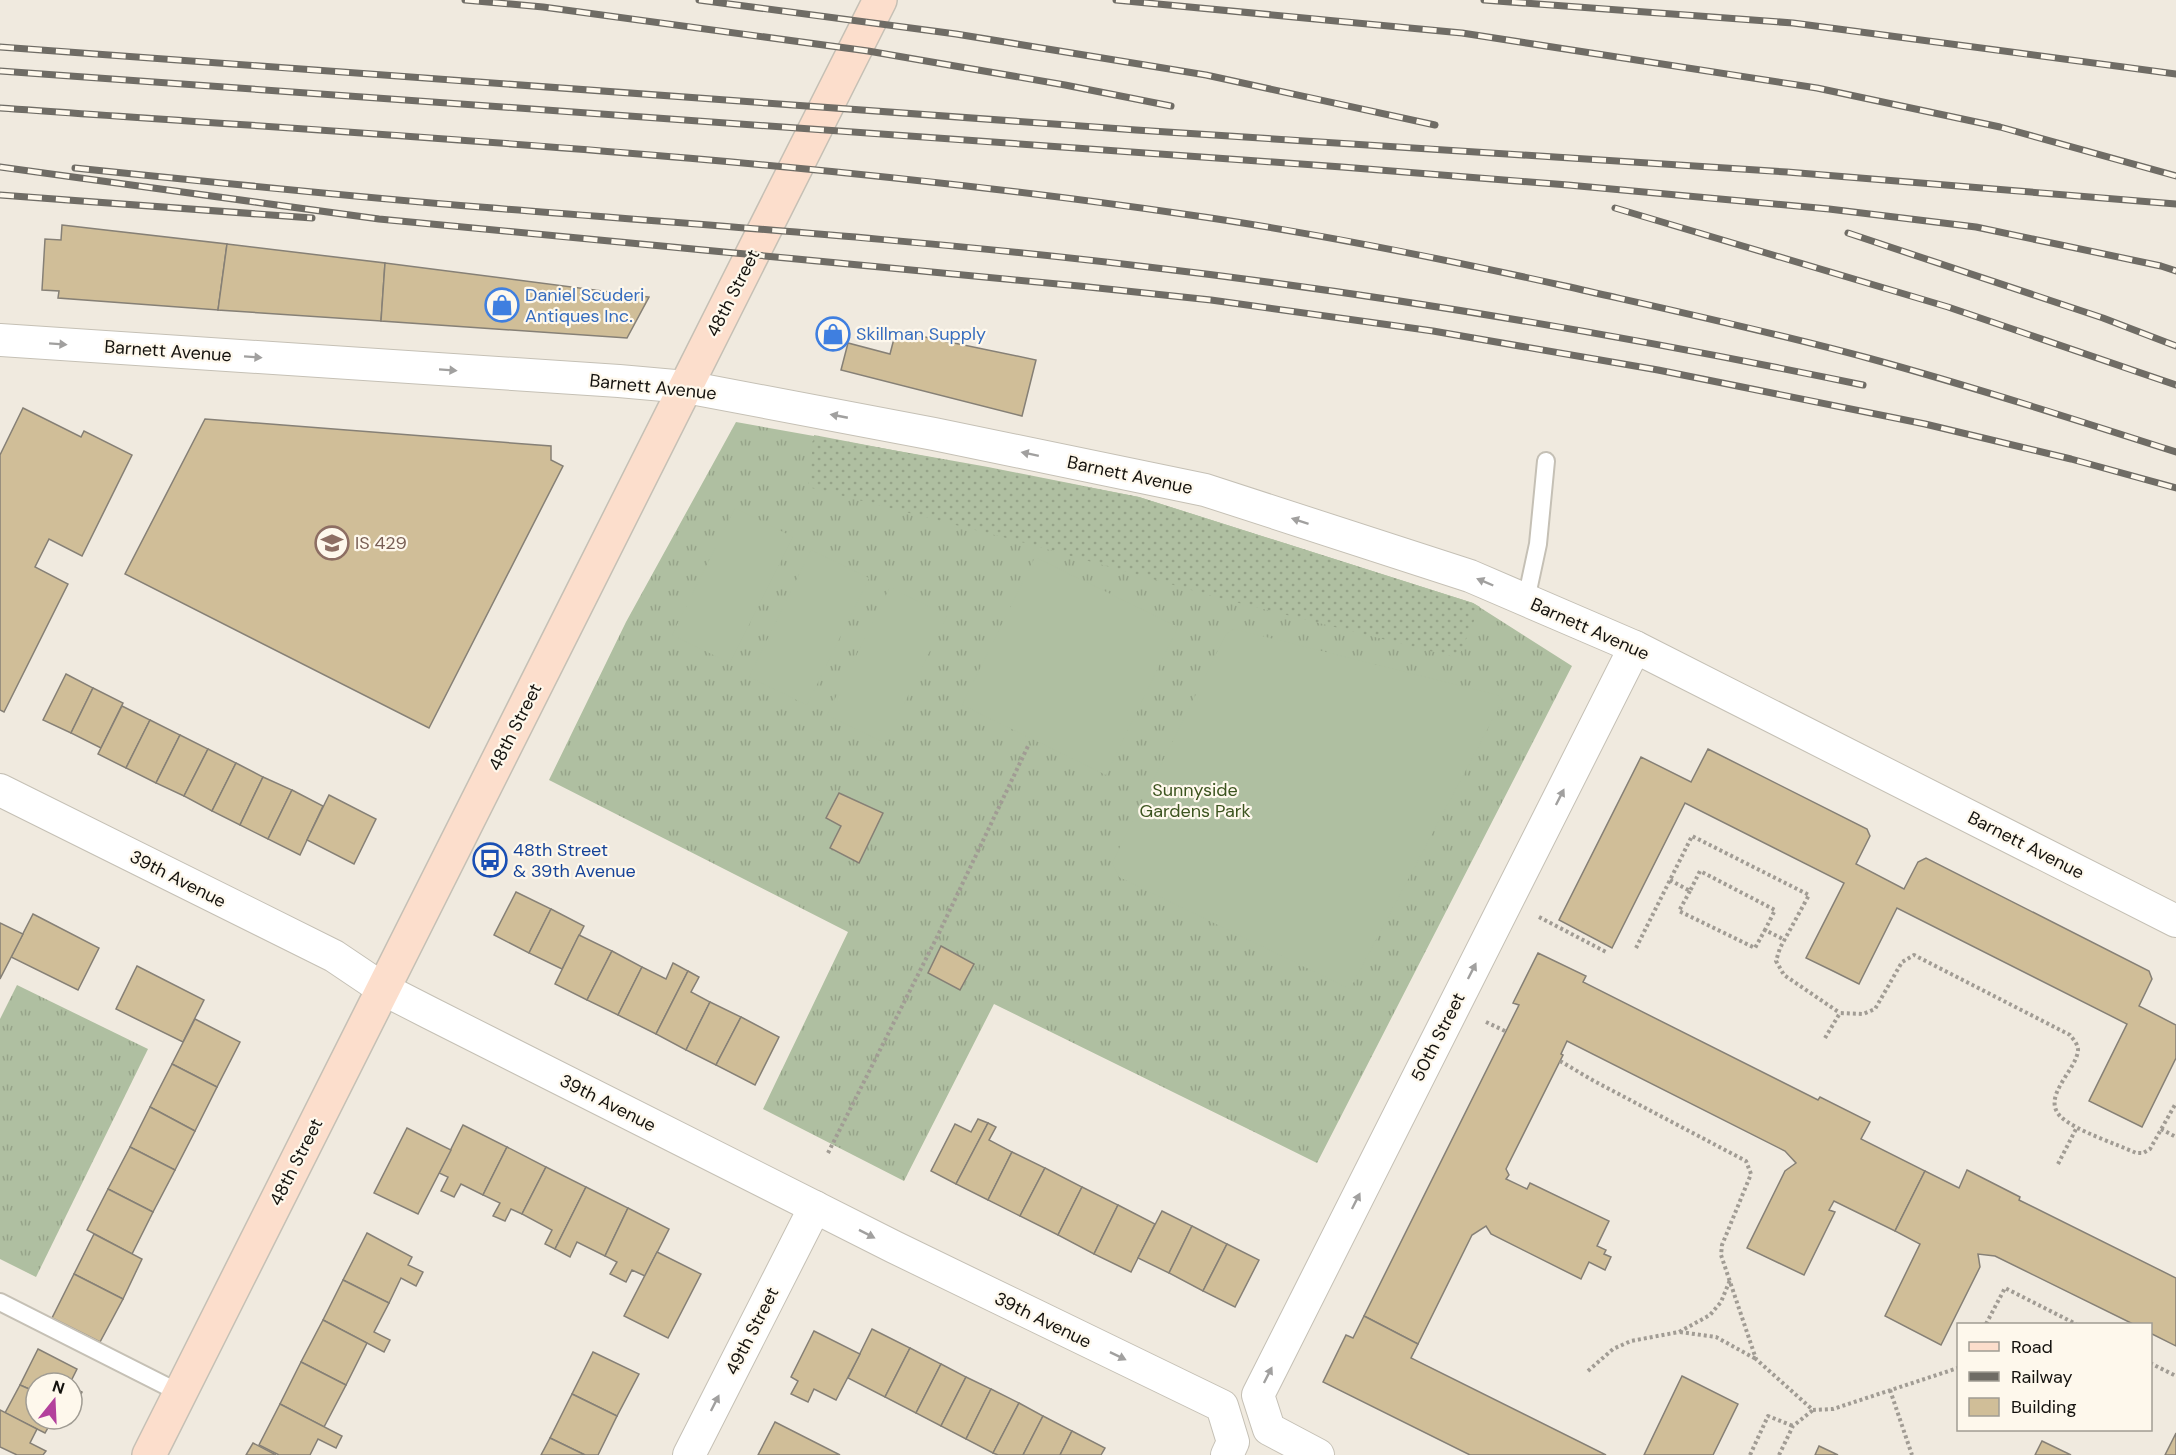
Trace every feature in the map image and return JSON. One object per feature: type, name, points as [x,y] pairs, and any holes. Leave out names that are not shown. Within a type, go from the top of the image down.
[{"type":"street","name":"48th Street","points":[[149,1455],[880,0]]},
{"type":"street","name":"Barnett Avenue","points":[[0,340],[686,387],[923,432],[1205,490],[1470,576],[1635,647],[2176,921]]},
{"type":"street","name":"50th Street","points":[[1318,1455],[1269,1429],[1258,1395],[1635,647]]},
{"type":"street","name":"39th Avenue","points":[[0,790],[333,957],[383,990],[815,1207],[1222,1406],[1233,1442],[1227,1455]]},
{"type":"street","name":"49th Street","points":[[689,1455],[815,1207]]},
{"type":"lane","points":[[1526,600],[1538,544],[1545,461]]},
{"type":"lane","points":[[0,1302],[180,1393]]},
{"type":"path","points":[[828,1153],[938,935],[1029,744]]},
{"type":"path","points":[[1636,948],[1692,836],[1809,896],[1776,961],[1784,975],[1840,1013],[1863,1014],[1875,1009],[1902,962],[1914,955],[2070,1035],[2077,1044],[2078,1052],[2055,1097],[2055,1106],[2060,1117],[2077,1127],[2136,1153],[2143,1153],[2150,1149],[2176,1103]]},
{"type":"path","points":[[1700,871],[1774,910],[1755,948],[1679,911],[1690,891],[1700,871]]},
{"type":"path","points":[[1670,880],[1690,891]]},
{"type":"path","points":[[1538,917],[1606,952]]},
{"type":"path","points":[[1765,930],[1785,940]]},
{"type":"path","points":[[1825,1038],[1840,1013]]},
{"type":"path","points":[[1486,1022],[1505,1031]]},
{"type":"path","points":[[1560,1061],[1594,1082],[1746,1161],[1751,1174],[1722,1245],[1721,1255],[1756,1359]]},
{"type":"path","points":[[2058,1164],[2077,1127]]},
{"type":"path","points":[[2161,1129],[2176,1137]]},
{"type":"path","points":[[1588,1371],[1613,1349],[1631,1341],[1679,1332],[1710,1315],[1721,1302],[1730,1280]]},
{"type":"path","points":[[1987,1323],[2005,1288],[2074,1323]]},
{"type":"path","points":[[1679,1332],[1716,1337],[1756,1359],[1813,1410]]},
{"type":"path","points":[[2152,1364],[2176,1376]]},
{"type":"path","points":[[1779,1455],[1793,1426],[1813,1410],[1833,1409],[1957,1369]]},
{"type":"path","points":[[1890,1390],[1912,1455]]},
{"type":"path","points":[[1750,1455],[1768,1416],[1793,1426]]},
{"type":"green space","name":"Sunnyside Gardens Park","points":[[736,422],[988,467],[1139,497],[1473,603],[1572,666],[1317,1163],[994,1004],[904,1181],[763,1109],[848,932],[549,780],[626,622]]},
{"type":"green space","points":[[814,435],[1139,497],[1480,607],[1458,658],[1223,599],[1014,540],[808,487]]},
{"type":"green space","points":[[735,508],[793,537],[730,663],[672,635]]},
{"type":"green space","points":[[811,550],[869,578],[807,705],[749,677]]},
{"type":"green space","points":[[1035,557],[1178,627],[1106,775],[962,705]]},
{"type":"green space","points":[[890,587],[947,616],[885,743],[827,715]]},
{"type":"green space","points":[[1234,629],[1497,695],[1503,700],[1350,989],[1119,877],[1112,863],[1226,634]]},
{"type":"green space","points":[[17,985],[148,1049],[36,1277],[0,1259],[0,1019]]},
{"type":"building","points":[[62,225],[227,244],[218,310],[58,298],[59,291],[42,290],[45,239],[61,240]]},
{"type":"building","points":[[227,244],[385,263],[381,321],[218,310]]},
{"type":"building","points":[[385,263],[649,297],[627,338],[381,321]]},
{"type":"building","points":[[896,331],[1036,360],[1022,416],[841,370],[848,343],[890,354]]},
{"type":"building","points":[[23,408],[81,437],[84,431],[132,455],[82,556],[49,539],[35,567],[68,584],[4,712],[0,710],[0,455]]},
{"type":"building","name":"IS 429","points":[[205,419],[551,446],[551,460],[563,466],[429,728],[125,574]]},
{"type":"building","points":[[66,674],[93,688],[71,733],[43,720]]},
{"type":"building","points":[[93,688],[123,703],[101,748],[71,733]]},
{"type":"building","points":[[122,706],[150,720],[126,768],[98,754]]},
{"type":"building","points":[[150,720],[180,735],[156,783],[126,768]]},
{"type":"building","points":[[180,735],[208,749],[184,796],[156,783]]},
{"type":"building","points":[[208,749],[236,763],[212,811],[184,796]]},
{"type":"building","points":[[1708,749],[1867,829],[1870,836],[1856,864],[1904,889],[1918,862],[1926,858],[2149,971],[2152,979],[2139,1006],[2176,1025],[2176,1058],[2142,1127],[2089,1101],[2127,1024],[1897,908],[1859,984],[1806,958],[1844,883],[1685,803],[1612,948],[1559,920],[1641,757],[1691,782]]},
{"type":"building","points":[[236,763],[263,777],[240,825],[212,811]]},
{"type":"building","points":[[263,777],[292,790],[268,839],[240,825]]},
{"type":"building","points":[[292,790],[323,806],[300,855],[268,839]]},
{"type":"building","points":[[839,793],[883,813],[859,863],[830,848],[841,826],[826,818]]},
{"type":"building","points":[[329,795],[376,819],[354,864],[307,840]]},
{"type":"building","points":[[516,892],[551,909],[529,953],[494,935]]},
{"type":"building","points":[[551,909],[584,926],[562,969],[529,953]]},
{"type":"building","points":[[33,914],[99,948],[78,990],[11,957]]},
{"type":"building","points":[[0,923],[23,934],[0,979]]},
{"type":"building","points":[[579,935],[612,951],[587,1000],[555,984]]},
{"type":"building","points":[[941,946],[974,964],[960,990],[928,973]]},
{"type":"building","points":[[612,951],[642,967],[618,1015],[587,1000]]},
{"type":"building","points":[[1538,953],[1586,976],[1583,982],[1818,1100],[1820,1097],[1870,1122],[1861,1139],[1925,1171],[1895,1231],[1834,1201],[1829,1210],[1835,1212],[1804,1275],[1747,1248],[1785,1171],[1796,1163],[1785,1151],[1567,1041],[1561,1054],[1563,1055],[1506,1169],[1509,1175],[1506,1179],[1527,1189],[1530,1183],[1609,1221],[1597,1246],[1606,1250],[1604,1254],[1611,1257],[1605,1270],[1589,1262],[1581,1279],[1491,1234],[1486,1226],[1472,1235],[1418,1344],[1364,1316],[1519,1005],[1513,1003]]},
{"type":"building","points":[[673,963],[688,971],[656,1034],[618,1015],[642,967],[666,979]]},
{"type":"building","points":[[137,966],[204,1000],[183,1042],[116,1009]]},
{"type":"building","points":[[688,971],[699,977],[691,992],[710,1002],[686,1050],[656,1034]]},
{"type":"building","points":[[710,1002],[741,1017],[716,1065],[686,1050]]},
{"type":"building","points":[[741,1017],[779,1037],[755,1085],[716,1065]]},
{"type":"building","points":[[195,1019],[240,1042],[217,1087],[172,1064]]},
{"type":"building","points":[[172,1064],[217,1087],[195,1131],[150,1107]]},
{"type":"building","points":[[150,1107],[195,1131],[175,1170],[130,1147]]},
{"type":"building","points":[[978,1119],[988,1123],[956,1184],[931,1171],[955,1124],[971,1132]]},
{"type":"building","points":[[988,1123],[996,1127],[989,1140],[1012,1152],[988,1200],[956,1184]]},
{"type":"building","points":[[463,1125],[507,1147],[483,1195],[461,1184],[454,1197],[441,1191],[448,1177],[439,1173]]},
{"type":"building","points":[[407,1128],[451,1150],[418,1214],[374,1193]]},
{"type":"building","points":[[130,1147],[175,1170],[153,1212],[108,1189]]},
{"type":"building","points":[[507,1147],[546,1167],[522,1214],[511,1209],[505,1221],[493,1216],[500,1203],[483,1195]]},
{"type":"building","points":[[1012,1152],[1045,1168],[1020,1216],[988,1200]]},
{"type":"building","points":[[546,1167],[586,1187],[555,1249],[545,1244],[552,1230],[522,1214]]},
{"type":"building","points":[[1045,1168],[1082,1187],[1058,1235],[1020,1216]]},
{"type":"building","points":[[1967,1170],[2020,1197],[2019,1200],[2176,1278],[2176,1346],[2152,1334],[2152,1323],[2131,1323],[1995,1256],[1978,1254],[1980,1267],[1941,1345],[1885,1316],[1920,1244],[1895,1231],[1925,1171],[1959,1188]]},
{"type":"building","points":[[586,1187],[628,1208],[605,1256],[577,1242],[570,1257],[555,1249]]},
{"type":"building","points":[[1082,1187],[1118,1205],[1094,1254],[1058,1235]]},
{"type":"building","points":[[108,1189],[153,1212],[132,1254],[87,1230]]},
{"type":"building","points":[[1118,1205],[1155,1224],[1131,1272],[1094,1254]]},
{"type":"building","points":[[628,1208],[669,1229],[645,1276],[632,1270],[626,1282],[610,1274],[617,1262],[605,1256]]},
{"type":"building","points":[[1162,1211],[1192,1226],[1169,1273],[1138,1258]]},
{"type":"building","points":[[1192,1226],[1227,1244],[1203,1291],[1169,1273]]},
{"type":"building","points":[[367,1233],[412,1257],[408,1265],[423,1272],[416,1286],[401,1278],[389,1303],[343,1280]]},
{"type":"building","points":[[94,1234],[142,1259],[123,1299],[74,1274]]},
{"type":"building","points":[[1227,1244],[1259,1260],[1235,1307],[1203,1291]]},
{"type":"building","points":[[657,1252],[701,1274],[668,1338],[624,1316]]},
{"type":"building","points":[[74,1274],[123,1299],[100,1342],[52,1318]]},
{"type":"building","points":[[343,1280],[389,1303],[374,1332],[390,1340],[384,1352],[323,1320]]},
{"type":"building","points":[[1364,1316],[1418,1344],[1411,1358],[1606,1455],[1470,1455],[1323,1382],[1346,1335],[1353,1338]]},
{"type":"building","points":[[323,1320],[367,1343],[346,1385],[301,1362]]},
{"type":"building","points":[[872,1329],[910,1348],[885,1397],[848,1378]]},
{"type":"building","points":[[814,1331],[860,1354],[836,1400],[814,1389],[808,1402],[791,1394],[798,1381],[791,1377]]},
{"type":"building","points":[[910,1348],[941,1364],[916,1413],[885,1397]]},
{"type":"building","points":[[38,1349],[77,1369],[76,1371],[27,1371]]},
{"type":"building","points":[[593,1352],[639,1374],[617,1416],[572,1394]]},
{"type":"building","points":[[301,1362],[346,1385],[324,1427],[280,1404]]},
{"type":"building","points":[[941,1364],[966,1377],[941,1426],[916,1413]]},
{"type":"building","points":[[1682,1376],[1738,1404],[1713,1455],[1644,1455]]},
{"type":"building","points":[[966,1377],[991,1389],[966,1439],[941,1426]]},
{"type":"building","points":[[20,1385],[24,1387],[24,1422],[5,1413]]},
{"type":"building","points":[[991,1389],[1019,1403],[993,1453],[966,1439]]},
{"type":"building","points":[[572,1394],[617,1416],[598,1455],[585,1455],[550,1438]]},
{"type":"building","points":[[1019,1403],[1043,1416],[1023,1455],[993,1453]]},
{"type":"building","points":[[280,1404],[342,1436],[336,1448],[318,1439],[310,1455],[279,1455],[259,1445]]},
{"type":"building","points":[[0,1410],[24,1422],[24,1431],[36,1431],[30,1443],[46,1451],[43,1455],[17,1455],[0,1447]]},
{"type":"building","points":[[1043,1416],[1072,1431],[1060,1455],[1023,1455]]},
{"type":"building","points":[[775,1422],[840,1455],[758,1455]]},
{"type":"building","points":[[1072,1431],[1105,1448],[1101,1455],[1060,1455]]},
{"type":"building","points":[[2176,1433],[2176,1455],[2165,1455]]},
{"type":"building","points":[[550,1438],[585,1455],[541,1455]]},
{"type":"building","points":[[2042,1441],[2071,1455],[2035,1455]]},
{"type":"building","points":[[253,1443],[276,1455],[246,1455]]},
{"type":"building","points":[[1819,1446],[1838,1455],[1815,1455]]},
{"type":"railway","points":[[465,0],[543,7],[868,51],[1171,106]]},
{"type":"railway","points":[[699,0],[956,34],[1206,75],[1435,125]]},
{"type":"railway","points":[[1116,0],[1462,33],[1817,88],[2000,127],[2176,176]]},
{"type":"railway","points":[[1484,0],[1793,23],[2176,74]]},
{"type":"railway","points":[[0,47],[1136,130],[1787,172],[2176,204]]},
{"type":"railway","points":[[0,71],[1568,185],[1829,209],[1976,227],[2176,271]]},
{"type":"railway","points":[[0,108],[445,139],[741,163],[1036,194],[1231,221],[1470,265],[1793,339],[1945,380],[2176,452]]},
{"type":"railway","points":[[0,167],[379,219],[1211,300],[1433,331],[1658,370],[1925,424],[2071,459],[2176,488]]},
{"type":"railway","points":[[75,168],[429,203],[898,241],[1148,267],[1328,290],[1507,318],[1863,385]]},
{"type":"railway","points":[[0,195],[312,218]]},
{"type":"railway","points":[[1615,208],[1948,307],[2176,385]]},
{"type":"railway","points":[[1848,233],[2103,318],[2176,346]]},
{"type":"place","name":"Daniel Scuderi Antiques Inc.","points":[[502,305]]},
{"type":"place","name":"Skillman Supply","points":[[833,334]]},
{"type":"place","name":"IS 429","points":[[332,543]]},
{"type":"place","name":"48th Street & 39th Avenue","points":[[490,860]]}]
